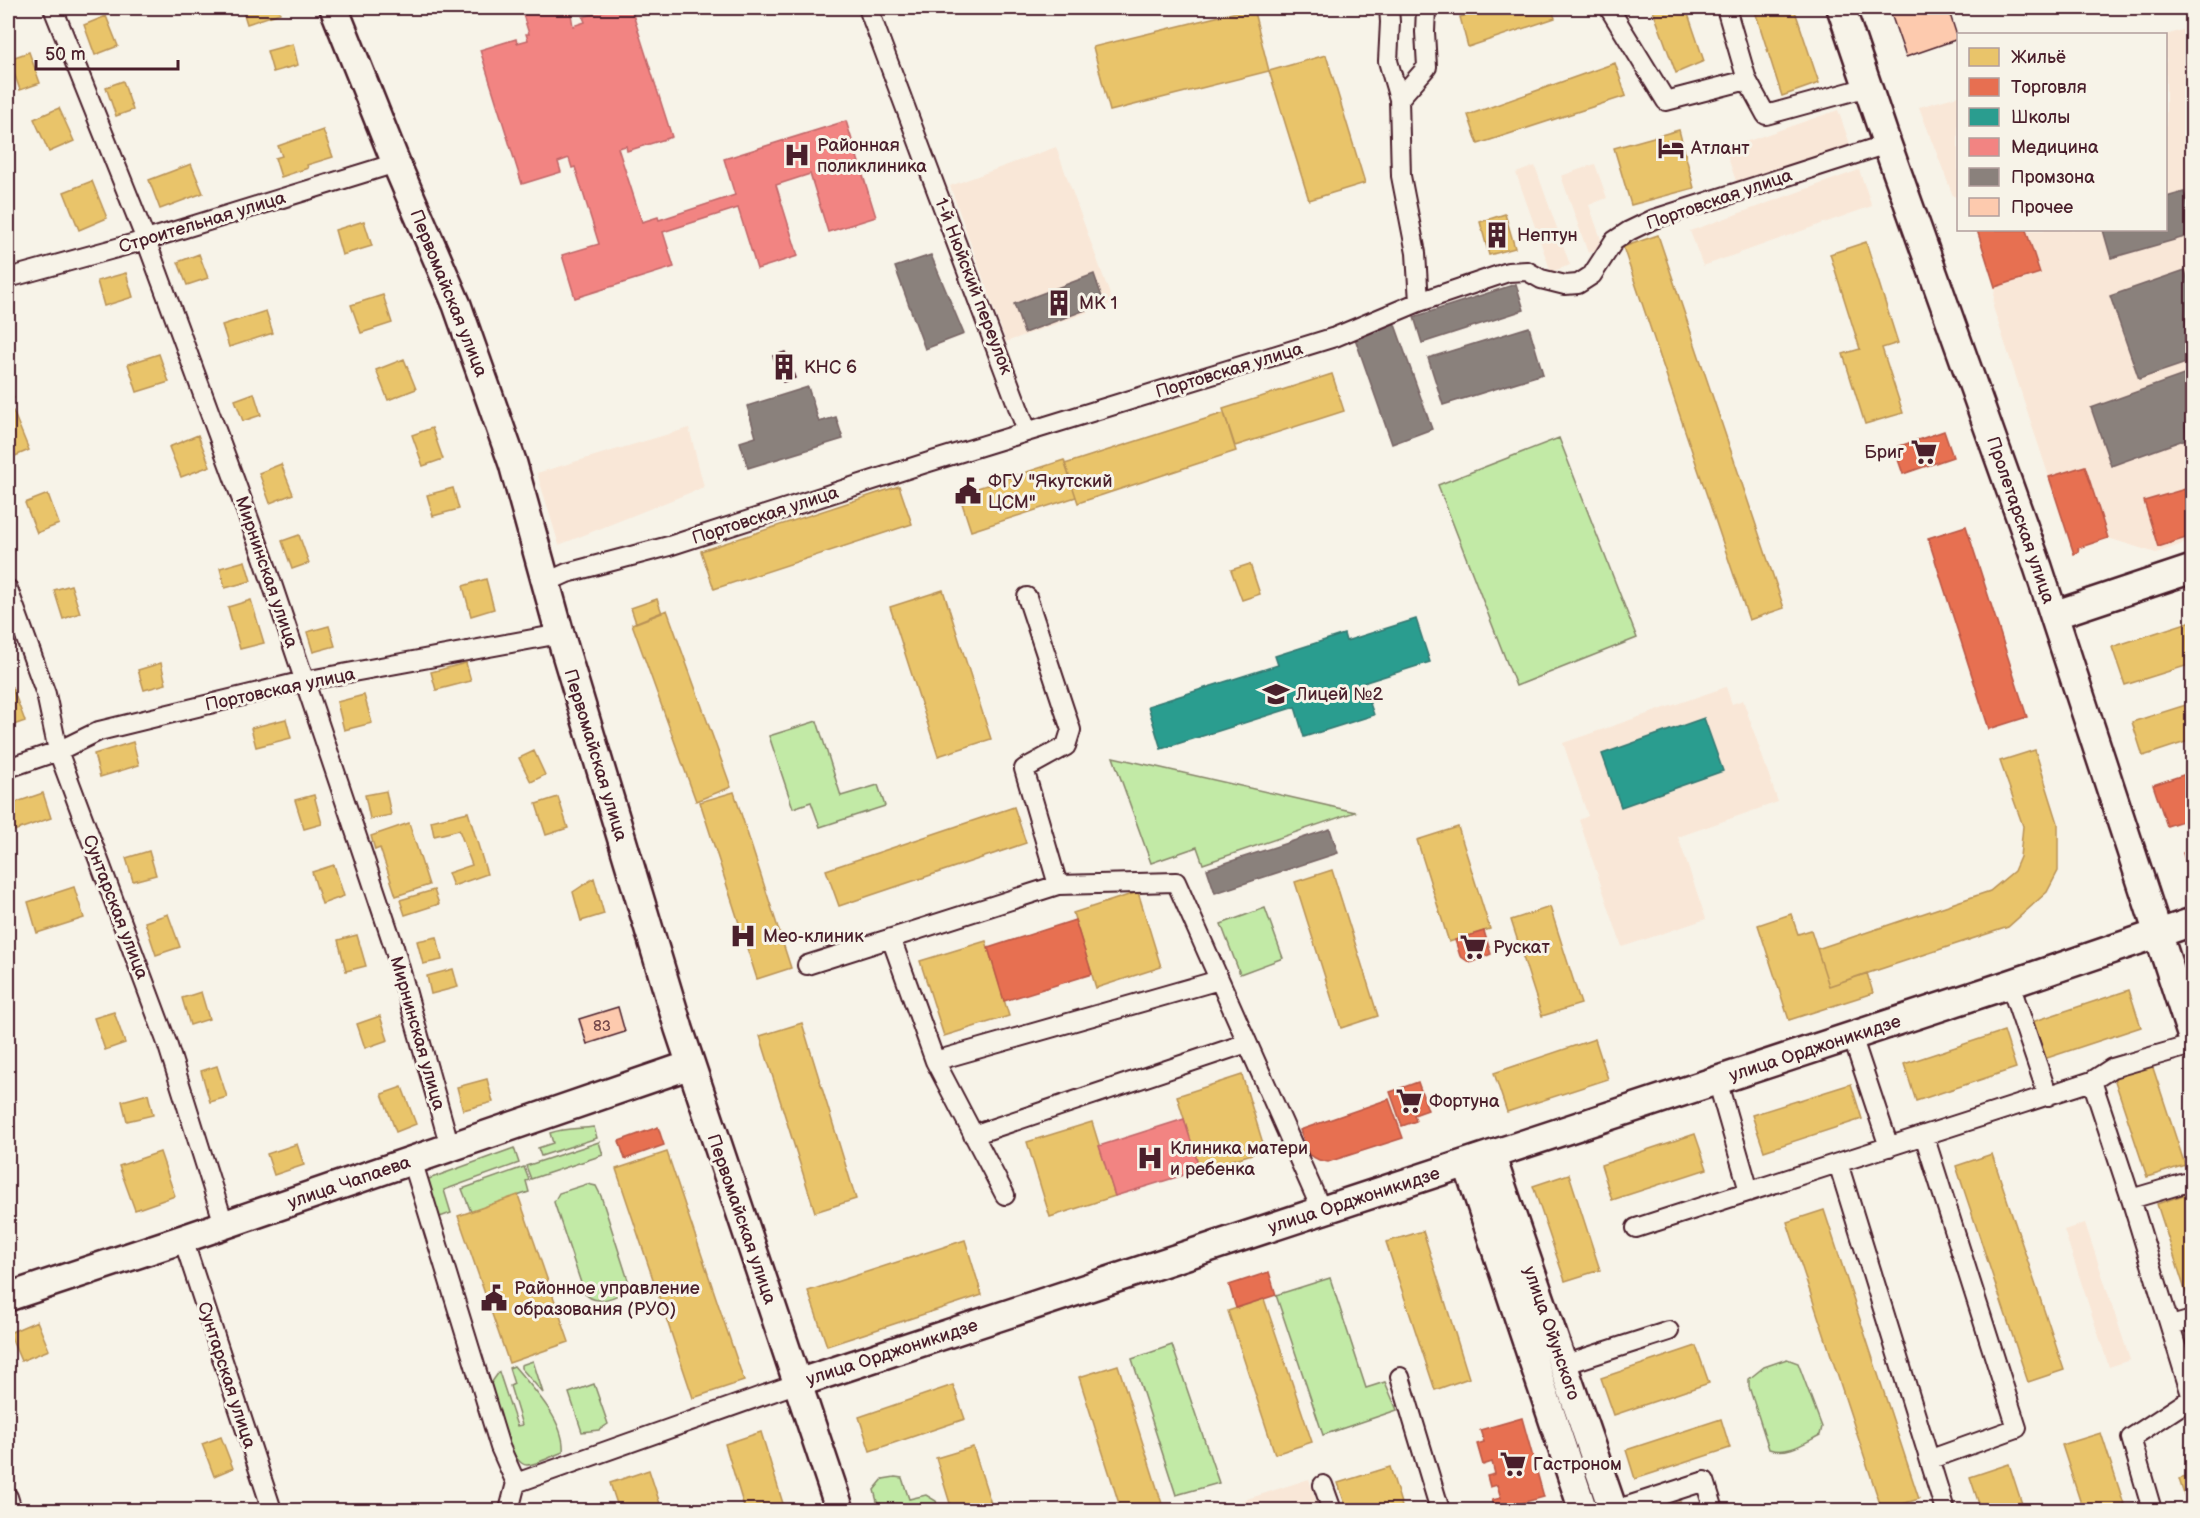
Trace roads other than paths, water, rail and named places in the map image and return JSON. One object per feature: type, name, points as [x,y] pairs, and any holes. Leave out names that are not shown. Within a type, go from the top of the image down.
[{"type":"main road","name":"Первомайская улица","points":[[334,8],[396,163],[457,305],[513,464],[560,634],[690,1065],[840,1510]]},
{"type":"main road","name":"Пролетарская улица","points":[[1841,8],[2054,615],[2193,1036]]},
{"type":"main road","points":[[2054,615],[2193,570]]},
{"type":"main road","name":"улица Орджоникидзе","points":[[798,1383],[2193,922]]},
{"type":"main road","name":"улица Чапаева","points":[[8,1297],[690,1065]]},
{"type":"main road","name":"улица Ойунского","points":[[1479,1159],[1563,1365],[1612,1506]]},
{"type":"main road","name":"улица Ойунского","points":[[1479,1159],[1578,1509]]},
{"type":"street","name":"Мирнинская улица","points":[[53,8],[146,240],[263,557],[394,947],[450,1146]]},
{"type":"street","name":"1-й Нюйский переулок","points":[[868,8],[1027,431]]},
{"type":"street","points":[[1389,8],[1388,61],[1399,99],[1401,176],[1416,253],[1419,302]]},
{"type":"street","points":[[1399,99],[1427,67],[1426,8]]},
{"type":"street","points":[[1609,8],[1666,101],[1747,80]]},
{"type":"street","points":[[1726,8],[1747,80],[1766,115],[1868,87]]},
{"type":"street","name":"Портовская улица","points":[[545,583],[567,573],[669,546],[1027,431],[1335,337],[1419,302],[1508,272],[1527,271],[1541,279],[1565,285],[1578,284],[1592,275],[1614,241],[1654,219],[1887,144]]},
{"type":"street","name":"Строительная улица","points":[[8,278],[146,240],[396,163]]},
{"type":"street","name":"Сунтарская улица","points":[[8,590],[46,694],[58,751],[167,1044],[224,1224]]},
{"type":"street","points":[[1027,597],[1071,730],[1066,746],[1024,769],[1058,885]]},
{"type":"street","name":"Портовская улица","points":[[8,768],[58,751],[99,730],[304,681],[560,634]]},
{"type":"street","points":[[807,965],[1058,885],[1176,882],[1322,1211]]},
{"type":"street","points":[[891,938],[935,1061],[1005,1196]]},
{"type":"street","points":[[935,1061],[1219,980]]},
{"type":"street","points":[[2010,984],[2048,1096]]},
{"type":"street","points":[[1852,1036],[1888,1147]]},
{"type":"street","points":[[973,1135],[1247,1044]]},
{"type":"street","points":[[1636,1228],[2048,1096],[2092,1081],[2112,1068],[2193,1045]]},
{"type":"street","points":[[1717,1080],[1749,1191]]},
{"type":"street","points":[[2092,1081],[2193,1398],[2131,1438],[2151,1510]]},
{"type":"street","points":[[1924,1135],[2017,1428],[1931,1459]]},
{"type":"street","points":[[412,1160],[500,1447],[516,1483],[509,1510]]},
{"type":"street","points":[[1838,1163],[1945,1510]]},
{"type":"street","points":[[2131,1199],[2193,1181]]},
{"type":"street","name":"Сунтарская улица","points":[[183,1239],[272,1510]]},
{"type":"street","points":[[2171,1326],[2193,1320]]},
{"type":"street","points":[[1563,1365],[1669,1331]]},
{"type":"street","points":[[1400,1377],[1440,1510]]},
{"type":"street","name":"улица Орджоникидзе","points":[[516,1483],[798,1383]]},
{"type":"street","points":[[1578,1509],[1612,1506],[1705,1481],[1714,1510]]},
{"type":"street","points":[[1323,1485],[1332,1510]]},
{"type":"street","points":[[8,1497],[12,1510]]},
{"type":"place","name":"Атлант","points":[[1671,148]]},
{"type":"place","name":"Районная поликлиника","points":[[797,155]]},
{"type":"place","name":"Нептун","points":[[1497,235]]},
{"type":"place","name":"МК 1","points":[[1059,303]]},
{"type":"place","name":"КНС 6","points":[[784,367]]},
{"type":"place","name":"Бриг","points":[[1924,452]]},
{"type":"place","name":"ФГУ \"Якутский ЦСМ\"","points":[[968,491]]},
{"type":"place","name":"Лицей №2","points":[[1276,694]]},
{"type":"place","name":"Мео-клиник","points":[[743,936]]},
{"type":"place","name":"Рускат","points":[[1473,947]]},
{"type":"place","name":"Фортуна","points":[[1409,1101]]},
{"type":"place","name":"Клиника матери и ребенка","points":[[1150,1158]]},
{"type":"place","name":"Районное управление образования (РУО)","points":[[494,1298]]},
{"type":"place","name":"Гастроном","points":[[1513,1464]]}]
